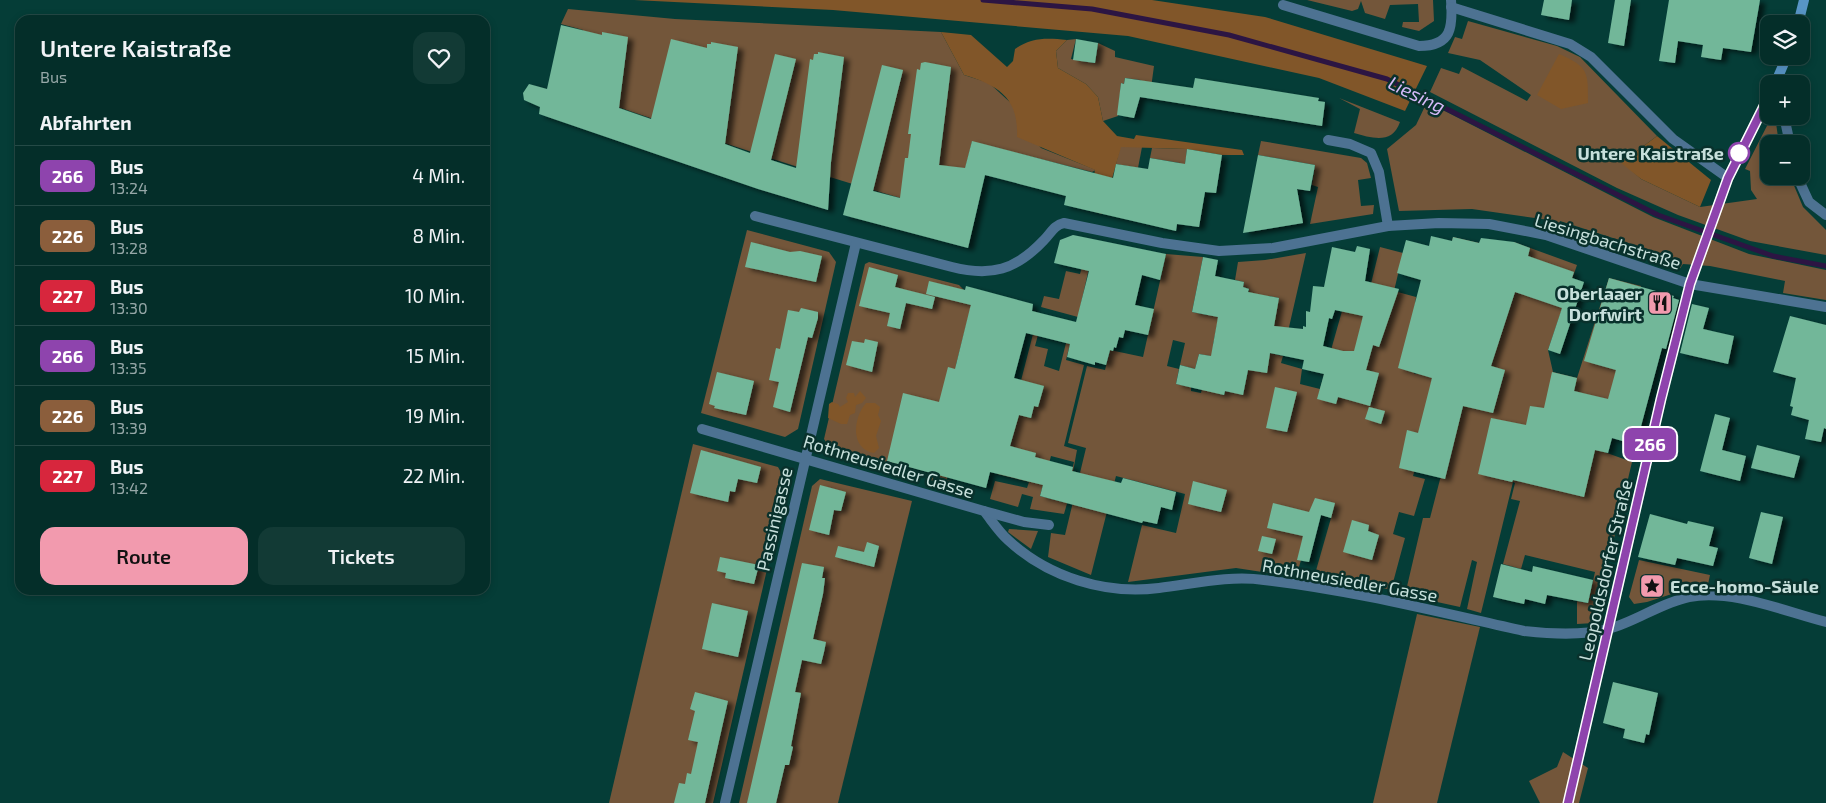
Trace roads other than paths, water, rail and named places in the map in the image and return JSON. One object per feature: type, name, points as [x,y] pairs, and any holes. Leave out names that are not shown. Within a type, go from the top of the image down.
[{"type":"main road","points":[[1800,15],[1804,0]]},
{"type":"main road","points":[[1728,178],[1760,114]]},
{"type":"main road","name":"Leopoldsdorfer Straße","points":[[1568,803],[1661,399],[1690,284],[1728,178]]},
{"type":"street","points":[[1282,5],[1419,46],[1432,46],[1442,42],[1451,28],[1451,4],[1570,44],[1591,57],[1673,139],[1728,178]]},
{"type":"street","points":[[1328,140],[1350,144],[1371,153],[1379,172],[1388,226]]},
{"type":"street","points":[[1801,185],[1809,202],[1826,215]]},
{"type":"street","points":[[755,216],[856,243]]},
{"type":"street","name":"Liesingbachstraße","points":[[856,243],[980,272],[1000,270],[1017,263],[1034,249],[1056,226],[1064,223],[1162,243],[1219,251],[1273,248],[1388,226],[1439,223],[1489,224],[1546,235],[1690,284],[1826,307]]},
{"type":"street","name":"Passinigasse","points":[[725,803],[856,243]]},
{"type":"street","name":"Rothneusiedler Gasse","points":[[702,429],[984,511],[1009,541],[1032,557],[1067,576],[1105,588],[1133,591],[1249,578],[1332,590],[1524,631],[1566,633],[1609,629],[1669,603],[1702,597],[1737,598],[1826,622]]},
{"type":"street","points":[[984,511],[1024,522],[1049,525]]},
{"type":"waterway","name":"Liesing","points":[[983,0],[1092,9],[1229,35],[1387,79],[1658,215],[1773,256],[1826,266]]},
{"type":"place","name":"Untere Kaistraße","points":[[1739,153]]},
{"type":"place","name":"Oberlaaer Dorfwirt","points":[[1660,303]]},
{"type":"place","name":"Ecce-homo-Säule","points":[[1652,586]]}]
